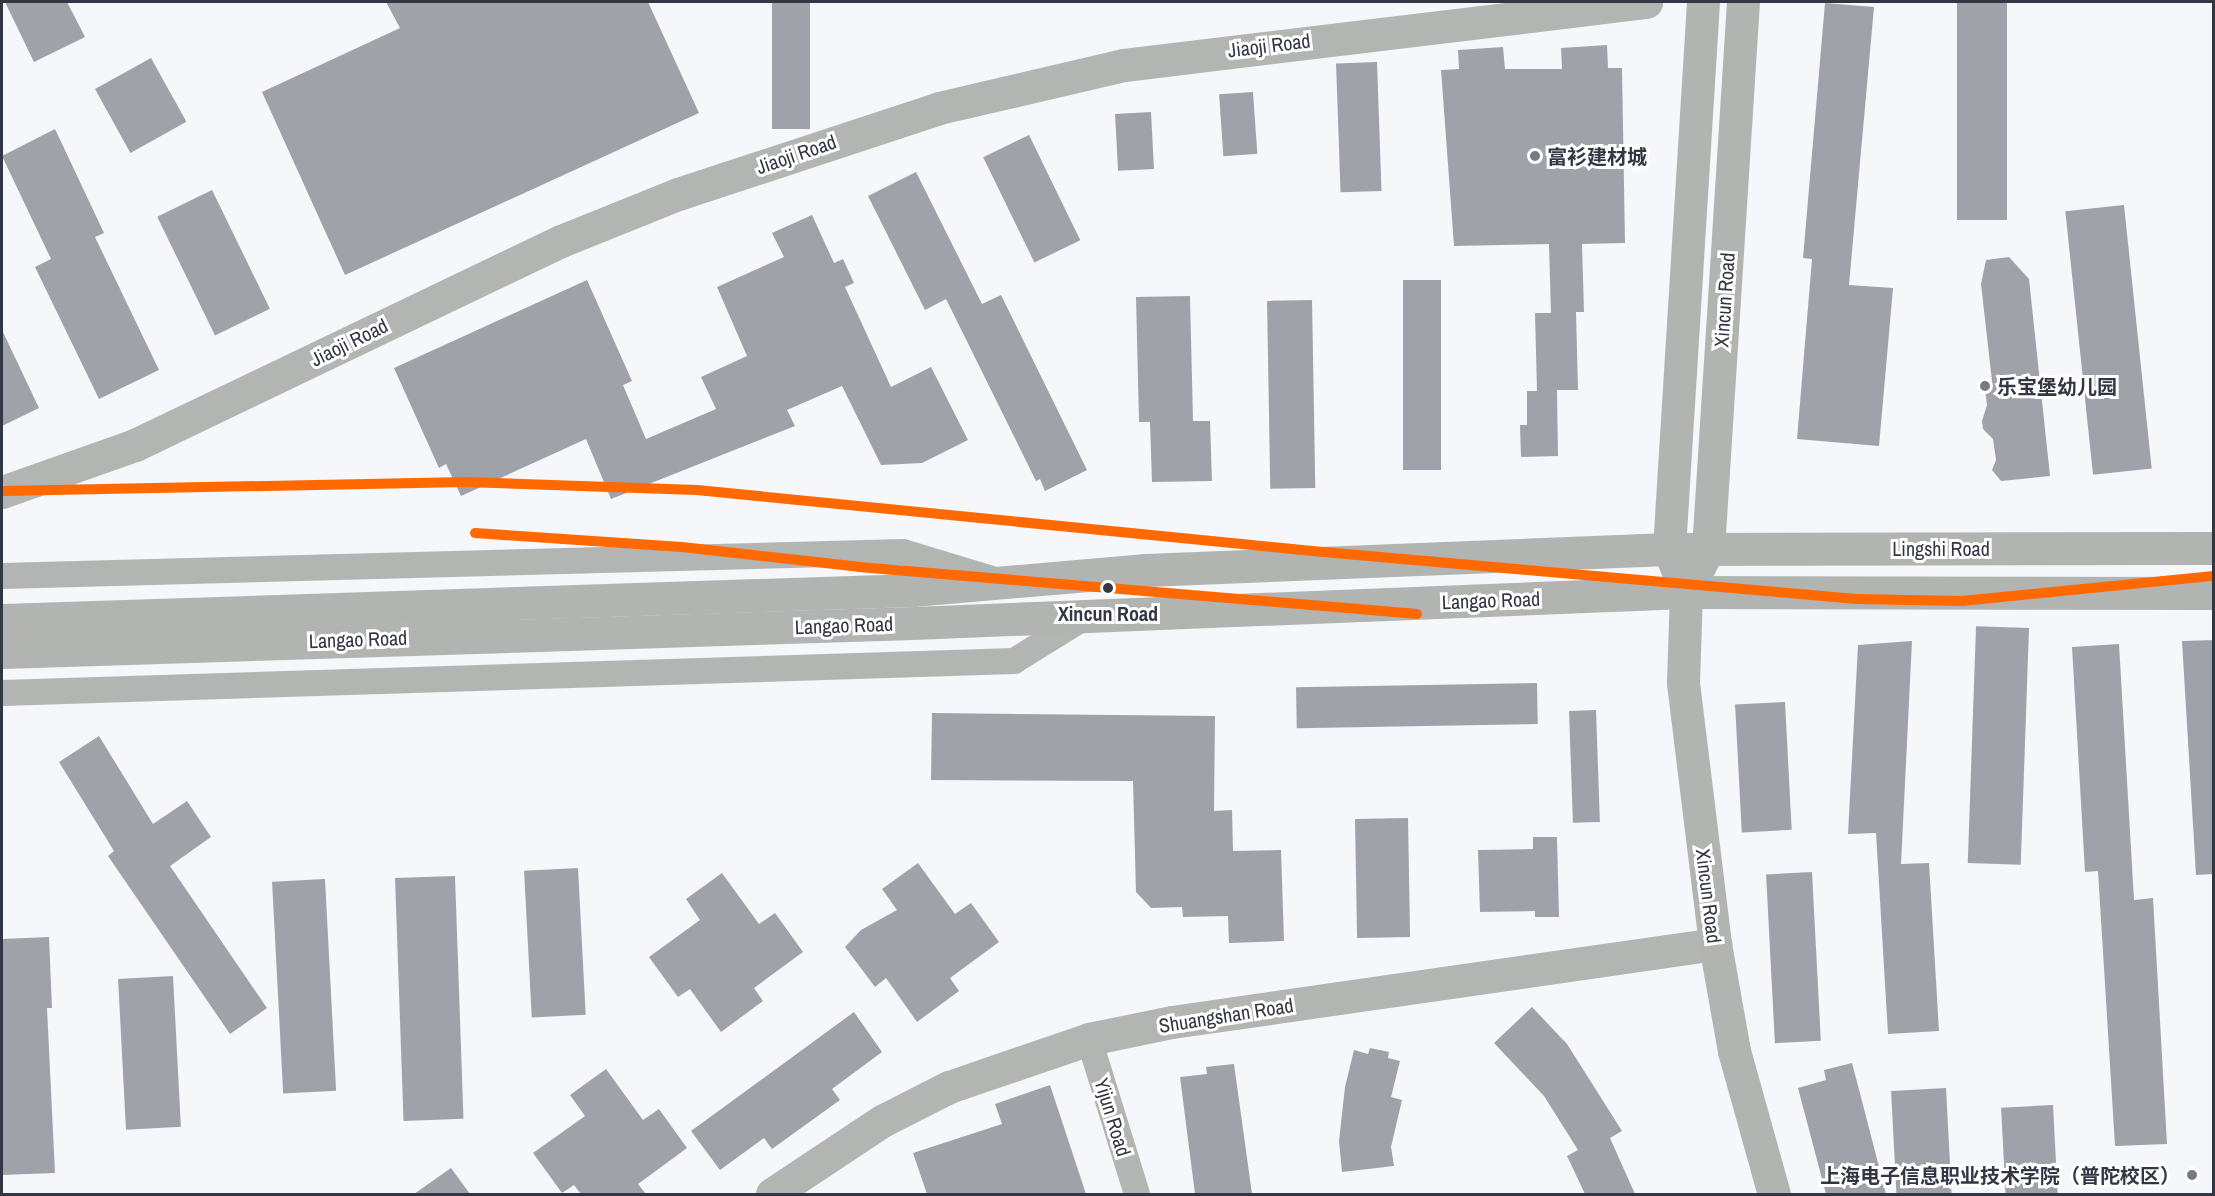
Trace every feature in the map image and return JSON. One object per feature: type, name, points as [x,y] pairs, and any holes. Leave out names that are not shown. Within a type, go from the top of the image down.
[{"type":"main road","name":"Xincun Road","points":[[1703,2],[1669,549],[1686,592],[1683,683],[1715,944],[1736,1062],[1774,1194]]},
{"type":"main road","name":"Xincun Road","points":[[1686,592],[1708,549],[1743,2]]},
{"type":"main road","name":"Lingshi Road","points":[[1669,549],[2214,548]]},
{"type":"main road","name":"Langao Road","points":[[2,652],[307,626],[913,590],[1146,570],[1669,549]]},
{"type":"main road","name":"Langao Road","points":[[2,620],[307,626],[1087,616],[1686,592]]},
{"type":"main road","points":[[1686,592],[2214,593]]},
{"type":"street","name":"Jiaoji Road","points":[[2,492],[135,445],[561,241],[688,191],[939,108],[1124,65],[1646,2]]},
{"type":"street","points":[[2,576],[903,552],[1001,582]]},
{"type":"street","points":[[2,693],[1014,661],[1087,616]]},
{"type":"street","name":"Shuangshan Road","points":[[772,1194],[882,1121],[950,1086],[1089,1039],[1172,1022],[1715,944]]},
{"type":"street","name":"Yijun Road","points":[[1089,1039],[1137,1194]]},
{"type":"building","points":[[5,2],[67,2],[85,37],[34,62]]},
{"type":"building","points":[[386,2],[648,2],[699,113],[345,275],[262,92],[400,28]]},
{"type":"building","points":[[772,2],[810,2],[810,129],[772,129]]},
{"type":"building","points":[[1957,2],[2007,2],[2007,220],[1957,220]]},
{"type":"building","points":[[1825,3],[1874,7],[1849,285],[1893,288],[1879,446],[1797,439],[1812,259],[1803,258]]},
{"type":"building","name":"富衫建材城","points":[[1607,45],[1608,68],[1622,68],[1625,243],[1582,244],[1584,312],[1576,312],[1578,390],[1557,390],[1558,456],[1521,457],[1520,425],[1527,425],[1527,391],[1537,391],[1535,313],[1551,313],[1549,244],[1454,246],[1441,70],[1459,69],[1458,50],[1503,47],[1505,69],[1562,69],[1561,48]]},
{"type":"building","points":[[151,58],[186,122],[130,153],[95,89]]},
{"type":"building","points":[[1377,62],[1382,191],[1341,192],[1336,63]]},
{"type":"building","points":[[1253,92],[1257,154],[1223,156],[1219,94]]},
{"type":"building","points":[[1151,112],[1154,169],[1118,171],[1115,114]]},
{"type":"building","points":[[55,129],[104,233],[95,237],[159,370],[99,399],[35,267],[51,259],[2,156]]},
{"type":"building","points":[[1029,135],[1080,240],[1034,263],[983,157]]},
{"type":"building","points":[[916,172],[982,304],[1001,295],[1087,470],[1045,491],[1040,479],[1036,481],[946,299],[925,310],[868,196]]},
{"type":"building","points":[[212,190],[270,309],[215,335],[157,217]]},
{"type":"building","points":[[2124,205],[2152,469],[2093,475],[2065,211]]},
{"type":"building","points":[[812,215],[834,263],[843,259],[854,283],[845,287],[891,387],[931,367],[968,440],[922,463],[881,465],[842,386],[787,410],[795,426],[611,499],[586,439],[461,496],[446,464],[439,468],[394,368],[587,280],[632,381],[623,385],[646,439],[716,409],[701,377],[747,356],[717,287],[784,257],[772,233]]},
{"type":"building","points":[[2009,257],[2029,279],[2050,476],[2001,481],[1992,470],[1996,460],[1993,439],[1983,429],[1982,421],[1987,405],[1985,389],[1992,381],[1981,284],[1986,260]]},
{"type":"building","points":[[1403,280],[1441,280],[1441,470],[1403,470]]},
{"type":"building","points":[[1190,296],[1193,421],[1210,421],[1212,481],[1152,482],[1150,422],[1139,422],[1136,297]]},
{"type":"building","points":[[1312,300],[1315,488],[1270,489],[1267,301]]},
{"type":"building","points":[[2,330],[39,408],[2,426]]},
{"type":"building","points":[[1976,626],[2029,628],[2021,865],[1968,863]]},
{"type":"building","points":[[2214,640],[2214,874],[2196,875],[2182,641]]},
{"type":"building","points":[[1912,641],[1901,864],[1929,863],[1939,1031],[1888,1034],[1876,833],[1848,834],[1858,645]]},
{"type":"building","points":[[2119,644],[2134,900],[2153,898],[2167,1144],[2115,1146],[2098,871],[2085,872],[2072,647]]},
{"type":"building","points":[[1537,683],[1538,724],[1297,728],[1296,687]]},
{"type":"building","points":[[1785,702],[1792,830],[1742,832],[1735,705]]},
{"type":"building","points":[[1596,710],[1600,822],[1573,823],[1569,711]]},
{"type":"building","points":[[932,713],[1215,716],[1214,811],[1232,810],[1233,851],[1281,850],[1284,941],[1229,943],[1228,916],[1183,917],[1182,907],[1151,908],[1136,892],[1133,781],[931,780]]},
{"type":"building","points":[[99,736],[153,824],[187,801],[211,837],[170,866],[267,1008],[230,1034],[108,856],[114,851],[59,762]]},
{"type":"building","points":[[1408,818],[1410,937],[1357,938],[1355,819]]},
{"type":"building","points":[[1533,837],[1557,837],[1559,917],[1535,917],[1535,911],[1480,912],[1478,850],[1533,849]]},
{"type":"building","points":[[918,863],[955,914],[971,903],[999,942],[950,978],[959,991],[917,1022],[886,978],[875,987],[845,947],[861,930],[897,910],[882,889]]},
{"type":"building","points":[[578,868],[586,1015],[532,1018],[524,871]]},
{"type":"building","points":[[1812,872],[1821,1041],[1775,1043],[1766,874]]},
{"type":"building","points":[[722,873],[759,924],[775,913],[803,952],[754,988],[763,1001],[721,1032],[690,989],[678,997],[649,957],[700,920],[686,899]]},
{"type":"building","points":[[455,876],[463,1119],[404,1121],[395,878]]},
{"type":"building","points":[[325,879],[336,1091],[283,1093],[272,882]]},
{"type":"building","points":[[49,937],[52,1008],[47,1008],[55,1173],[2,1175],[2,939]]},
{"type":"building","points":[[173,976],[181,1127],[126,1130],[118,979]]},
{"type":"building","points":[[1532,1007],[1567,1044],[1622,1131],[1610,1138],[1635,1194],[1585,1194],[1567,1156],[1578,1150],[1544,1096],[1494,1043]]},
{"type":"building","points":[[854,1012],[882,1052],[832,1089],[840,1100],[772,1149],[764,1138],[720,1170],[691,1131]]},
{"type":"building","points":[[1370,1048],[1389,1052],[1388,1058],[1400,1061],[1391,1097],[1402,1100],[1391,1147],[1394,1166],[1342,1172],[1339,1141],[1345,1087],[1354,1050],[1368,1054]]},
{"type":"building","points":[[1852,1063],[1886,1194],[1826,1194],[1798,1088],[1826,1080],[1824,1070]]},
{"type":"building","points":[[1234,1064],[1252,1194],[1195,1194],[1180,1077],[1207,1074],[1206,1067]]},
{"type":"building","points":[[606,1069],[643,1120],[659,1109],[687,1148],[638,1184],[646,1194],[581,1194],[574,1185],[562,1193],[533,1153],[585,1116],[570,1095]]},
{"type":"building","points":[[1050,1085],[1086,1194],[927,1194],[913,1153],[1002,1124],[995,1104]]},
{"type":"building","points":[[1946,1088],[1952,1194],[1896,1194],[1891,1091]]},
{"type":"building","points":[[2053,1105],[2058,1194],[2006,1194],[2001,1108]]},
{"type":"building","points":[[451,1168],[470,1194],[414,1194]]},
{"type":"transit line","points":[[2,491],[466,482],[697,490],[1312,551],[1856,599],[1962,601],[2214,576]]},
{"type":"transit line","points":[[475,533],[682,547],[859,567],[1417,614]]},
{"type":"place","name":"富衫建材城","points":[[1535,156]]},
{"type":"place","name":"乐宝堡幼儿园","points":[[1985,386]]},
{"type":"place","name":"Xincun Road","points":[[1108,588]]},
{"type":"place","name":"上海电子信息职业技术学院（普陀校区）","points":[[2192,1175]]}]
